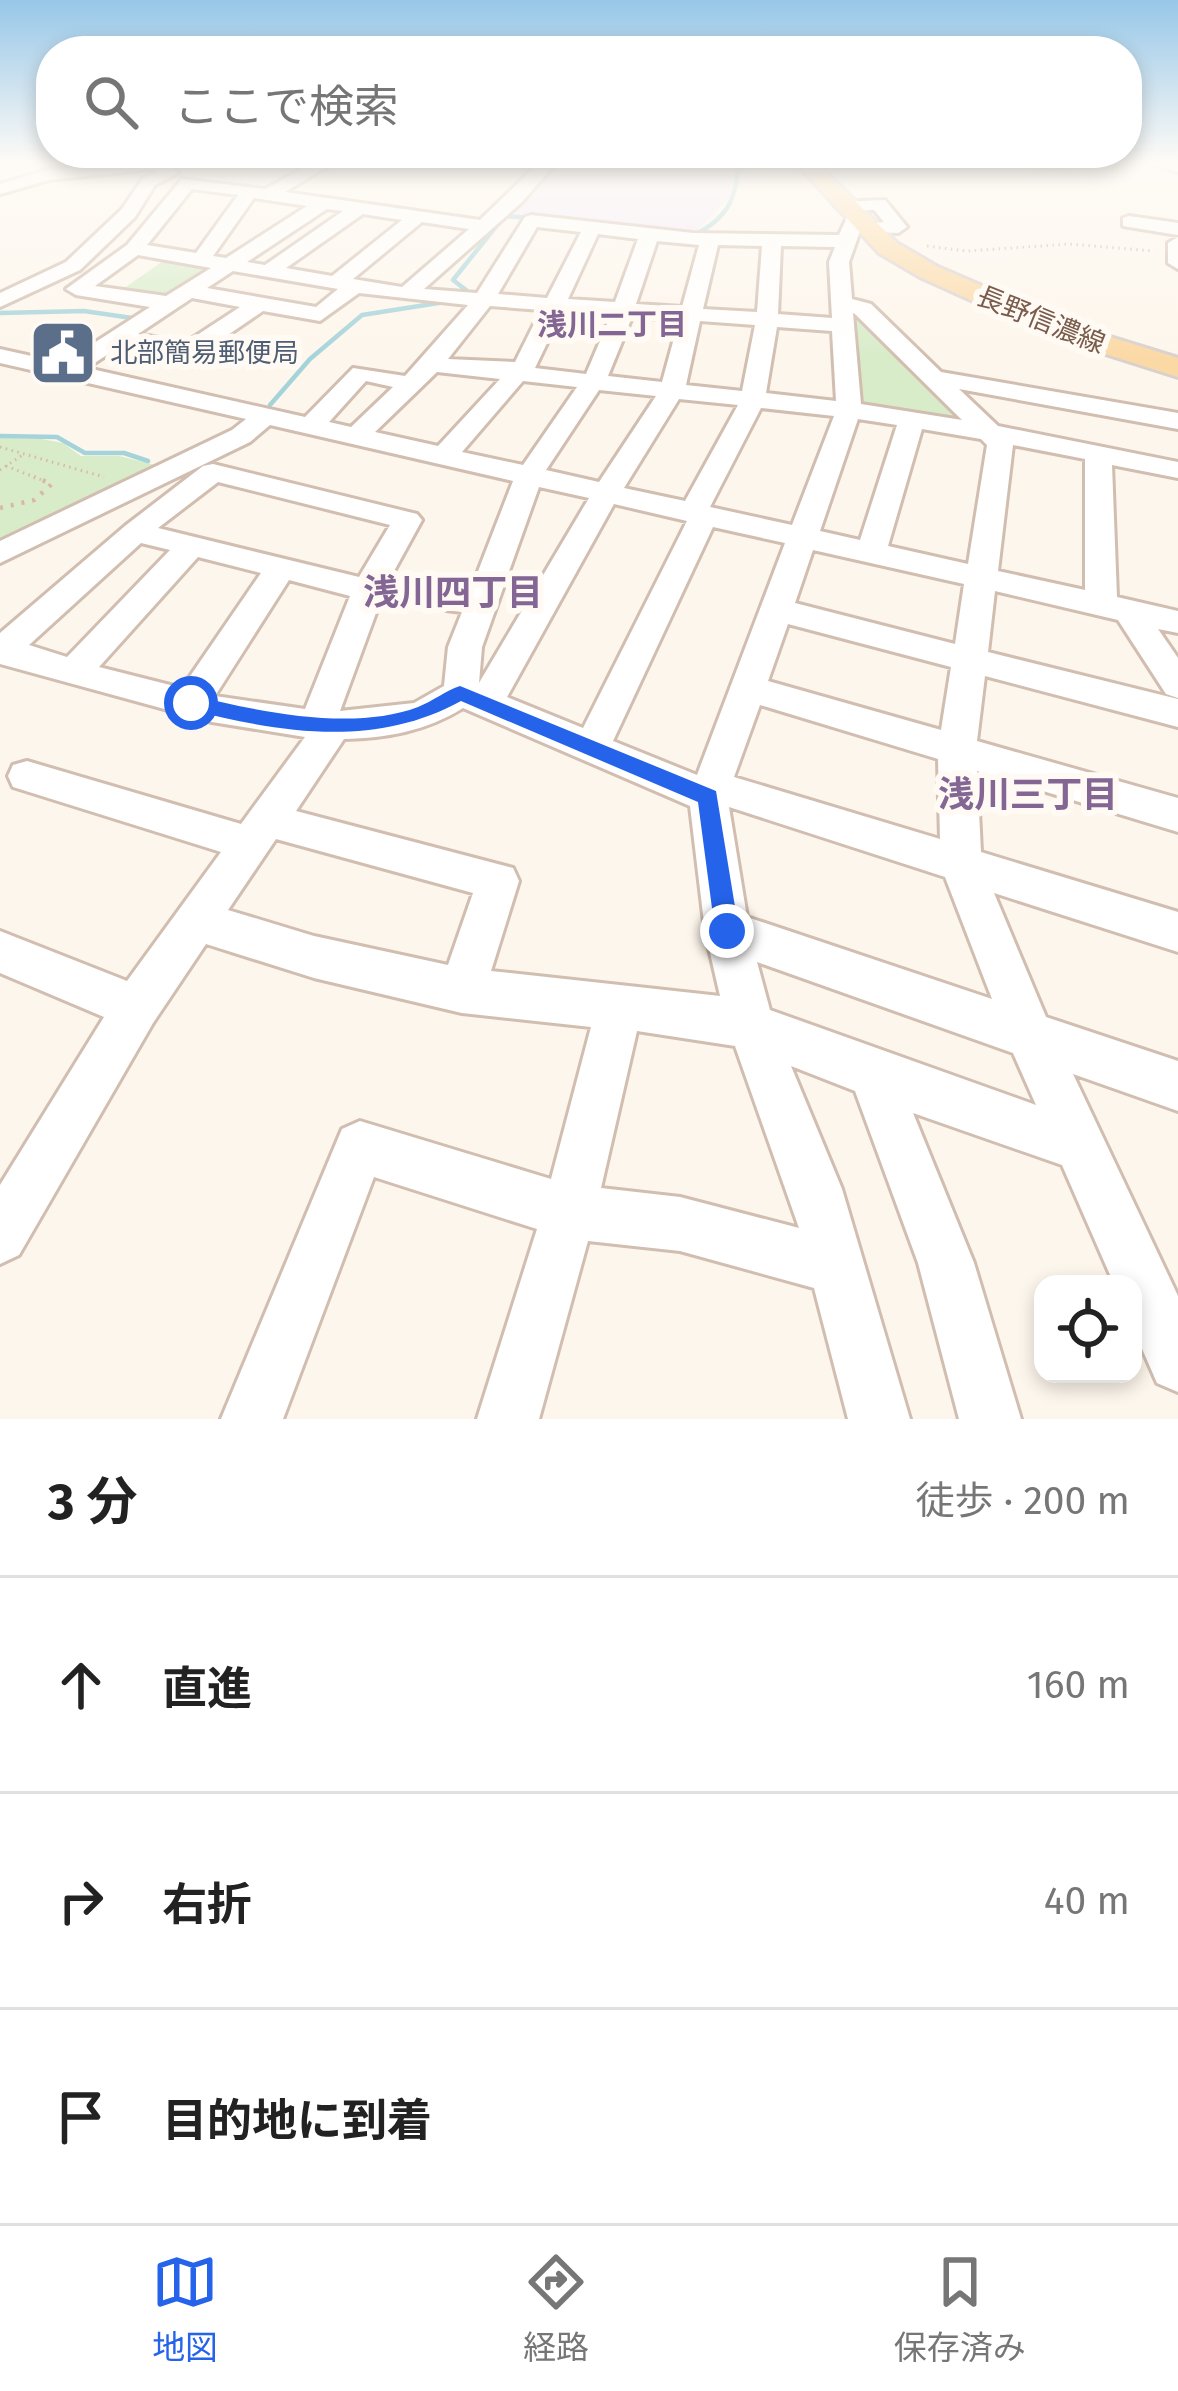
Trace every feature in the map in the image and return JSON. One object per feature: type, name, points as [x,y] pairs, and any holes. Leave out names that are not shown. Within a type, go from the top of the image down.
[{"type":"main road","name":"長野信濃線","points":[[861,228],[929,272],[1022,314],[1135,358],[1178,368]]},
{"type":"street","points":[[0,301],[73,266],[111,228]]},
{"type":"street","points":[[151,228],[134,249],[76,289],[258,304],[320,314],[405,228]]},
{"type":"street","points":[[202,260],[229,228]]},
{"type":"street","points":[[68,370],[283,228]]},
{"type":"street","points":[[268,271],[330,228]]},
{"type":"street","points":[[406,294],[481,228]]},
{"type":"street","points":[[356,436],[431,364],[483,301],[525,228]]},
{"type":"street","points":[[443,457],[517,374],[556,306],[592,228]]},
{"type":"street","points":[[594,228],[649,236],[772,240],[851,228]]},
{"type":"street","points":[[858,228],[839,262],[849,410],[710,791],[727,931],[751,1026],[815,1189],[879,1419]]},
{"type":"street","points":[[473,698],[466,646],[529,476],[595,382],[649,236]]},
{"type":"street","points":[[2,650],[266,721],[325,724],[419,715],[473,698],[671,391],[710,240]]},
{"type":"street","points":[[590,751],[753,400],[767,320],[772,240]]},
{"type":"street","points":[[93,244],[406,294],[483,301],[767,320],[863,309],[994,433],[1000,443],[957,750],[961,865],[1028,1031],[1178,1362]]},
{"type":"street","points":[[117,337],[189,352],[258,304]]},
{"type":"street","points":[[0,356],[1178,622]]},
{"type":"street","points":[[431,364],[849,410],[1178,470]]},
{"type":"street","points":[[310,427],[361,373],[410,384]]},
{"type":"street","points":[[936,378],[1178,421]]},
{"type":"street","points":[[2,650],[135,532],[161,487],[264,417]]},
{"type":"street","points":[[872,552],[912,420]]},
{"type":"street","points":[[1098,454],[1115,608],[1178,685]]},
{"type":"street","points":[[0,553],[161,487],[213,472],[406,520],[368,590],[325,724],[259,832],[136,1007],[0,1236]]},
{"type":"street","points":[[135,532],[368,590],[481,604]]},
{"type":"street","points":[[76,670],[191,546]]},
{"type":"street","points":[[191,703],[281,568]]},
{"type":"street","points":[[777,610],[1178,713]]},
{"type":"street","points":[[748,688],[1178,815]]},
{"type":"street","points":[[473,698],[590,751],[710,791],[1178,932]]},
{"type":"street","points":[[27,776],[259,832],[498,881],[462,991]]},
{"type":"street","points":[[197,921],[314,957],[462,991],[702,1015],[751,1026],[873,1075],[1079,1145]]},
{"type":"street","points":[[727,931],[1178,1086]]},
{"type":"street","points":[[4,960],[136,1007]]},
{"type":"street","points":[[508,1419],[569,1212],[620,1009]]},
{"type":"street","points":[[873,1075],[946,1263],[990,1419]]},
{"type":"street","points":[[251,1419],[361,1147],[569,1212],[680,1225],[839,1267]]},
{"type":"path","points":[[865,228],[968,251],[1070,244],[1177,252]]},
{"type":"path","points":[[0,447],[161,487]]},
{"type":"path","points":[[3,468],[24,454]]},
{"type":"path","points":[[0,508],[34,500],[52,484],[3,468]]},
{"type":"shaded area","points":[[611,228],[700,228],[694,234]]},
{"type":"green space","points":[[169,257],[221,265],[169,301],[117,293]]},
{"type":"green space","points":[[853,312],[965,421],[862,407]]},
{"type":"green space","points":[[0,438],[42,439],[63,443],[81,456],[119,456],[156,465],[0,539]]},
{"type":"waterway","points":[[462,294],[466,290],[453,280],[495,228]]},
{"type":"waterway","points":[[694,235],[704,228]]},
{"type":"waterway","points":[[270,405],[310,359],[362,315],[451,301]]},
{"type":"waterway","points":[[0,313],[84,311],[132,318]]},
{"type":"waterway","points":[[0,436],[57,437],[85,453],[124,453],[148,461]]},
{"type":"place","name":"北部簡易郵便局","points":[[63,353]]},
{"type":"district","name":"浅川二丁目","points":[[612,325]]},
{"type":"district","name":"浅川四丁目","points":[[453,593]]},
{"type":"district","name":"浅川三丁目","points":[[1028,795]]},
{"type":"route","points":[[191,703],[266,721],[332,726],[419,715],[460,693],[708,797],[727,931]]}]
